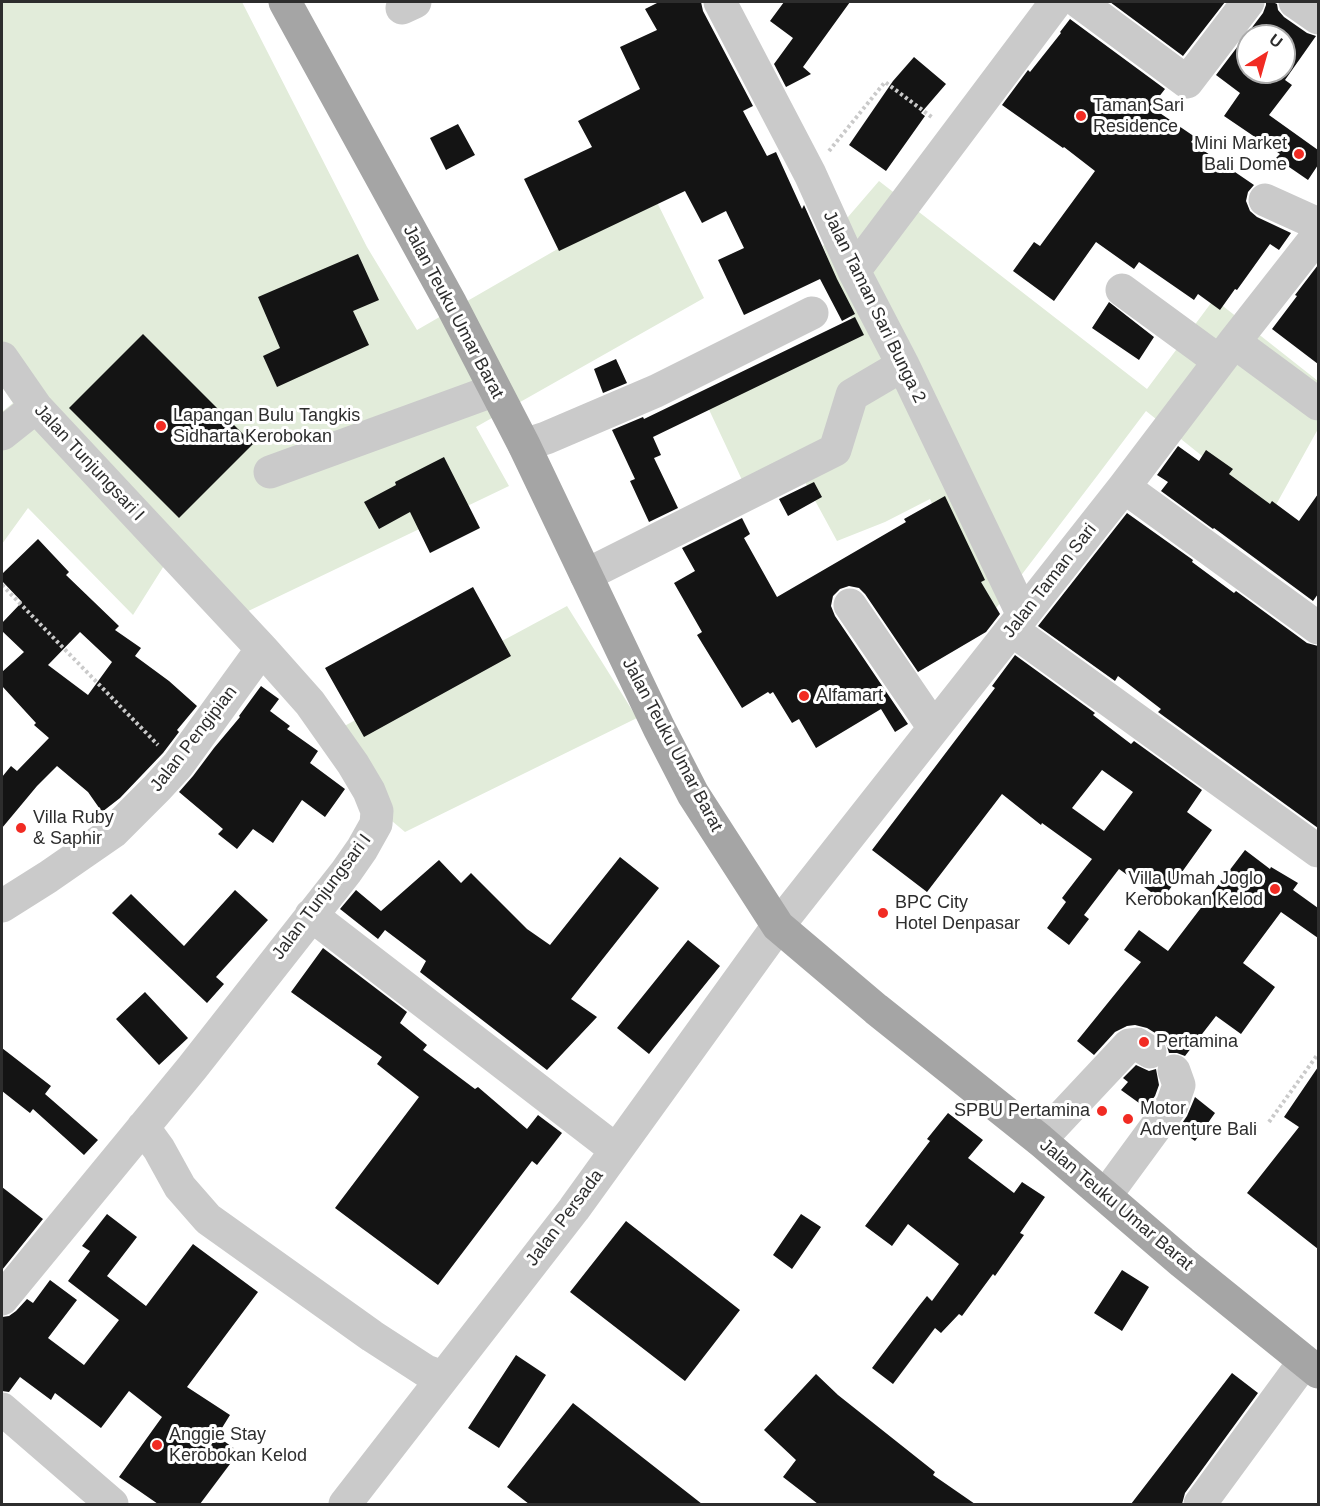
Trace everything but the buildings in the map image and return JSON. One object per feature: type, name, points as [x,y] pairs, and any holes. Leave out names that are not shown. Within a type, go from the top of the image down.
[{"type":"main road","name":"Jalan Teuku Umar Barat","points":[[285,2],[451,304],[524,445],[659,728],[693,794],[778,926],[876,1009],[1040,1140],[1182,1262],[1311,1367]]},
{"type":"street","name":"Jalan Taman Sari Bunga 2","points":[[720,2],[810,174],[854,271],[903,365],[1017,622]]},
{"type":"street","points":[[854,271],[1056,2]]},
{"type":"street","points":[[1078,2],[1187,82],[1248,2]]},
{"type":"street","points":[[1294,2],[1318,18]]},
{"type":"street","points":[[1265,200],[1318,224]]},
{"type":"street","name":"Jalan Taman Sari","points":[[778,926],[1124,487],[1226,351],[1318,235]]},
{"type":"street","points":[[1122,290],[1318,404]]},
{"type":"street","points":[[524,445],[546,438],[656,391],[812,313]]},
{"type":"street","name":"Jalan Tunjungsari I","points":[[2,358],[36,407],[310,703],[353,764],[369,791],[377,812],[376,824],[346,872],[192,1068],[2,1299]]},
{"type":"street","points":[[586,575],[835,450],[852,395],[903,365]]},
{"type":"street","points":[[270,472],[495,390]]},
{"type":"street","points":[[2,434],[36,407]]},
{"type":"street","points":[[1124,487],[1316,621]]},
{"type":"street","points":[[850,605],[934,729]]},
{"type":"street","points":[[1017,622],[1318,851]]},
{"type":"street","name":"Jalan Pengipian","points":[[2,906],[48,878],[113,832],[178,765],[262,649]]},
{"type":"street","points":[[311,915],[616,1150]]},
{"type":"street","name":"Jalan Persada","points":[[345,1504],[553,1236],[778,926]]},
{"type":"street","points":[[1040,1140],[1129,1045],[1137,1044],[1162,1062],[1179,1085],[1172,1105],[1106,1196]]},
{"type":"street","points":[[143,1127],[159,1149],[180,1186],[208,1219],[372,1336],[426,1371],[442,1377]]},
{"type":"street","points":[[1200,1504],[1311,1367]]},
{"type":"street","points":[[2,1409],[112,1504]]},
{"type":"path","points":[[810,174],[885,82],[956,135]]},
{"type":"path","points":[[2,585],[178,765]]},
{"type":"path","points":[[1269,1122],[1318,1054]]},
{"type":"green space","points":[[2,2],[242,2],[367,247],[417,330],[653,194],[704,298],[476,427],[509,486],[240,615],[177,545],[133,615],[28,508],[2,544],[2,412],[13,403],[2,387]]},
{"type":"green space","points":[[879,181],[1147,389],[1214,299],[1318,381],[1318,429],[1272,512],[1146,411],[984,624],[930,499],[885,522],[837,541],[793,460],[742,480],[704,399],[856,330],[823,246]]},
{"type":"green space","points":[[567,606],[637,718],[405,832],[367,800],[324,737]]},
{"type":"place","name":"Taman Sari Residence","points":[[1081,116]]},
{"type":"place","name":"Mini Market Bali Dome","points":[[1299,154]]},
{"type":"place","name":"Lapangan Bulu Tangkis Sidharta Kerobokan","points":[[161,426]]},
{"type":"place","name":"Alfamart","points":[[804,696]]},
{"type":"place","name":"Villa Ruby & Saphir","points":[[21,828]]},
{"type":"place","name":"Villa Umah Joglo Kerobokan Kelod","points":[[1275,889]]},
{"type":"place","name":"BPC City Hotel Denpasar","points":[[883,913]]},
{"type":"place","name":"Pertamina","points":[[1144,1042]]},
{"type":"place","name":"SPBU Pertamina","points":[[1102,1111]]},
{"type":"place","name":"Motor Adventure Bali","points":[[1128,1119]]},
{"type":"place","name":"Anggie Stay Kerobokan Kelod","points":[[157,1445]]}]
